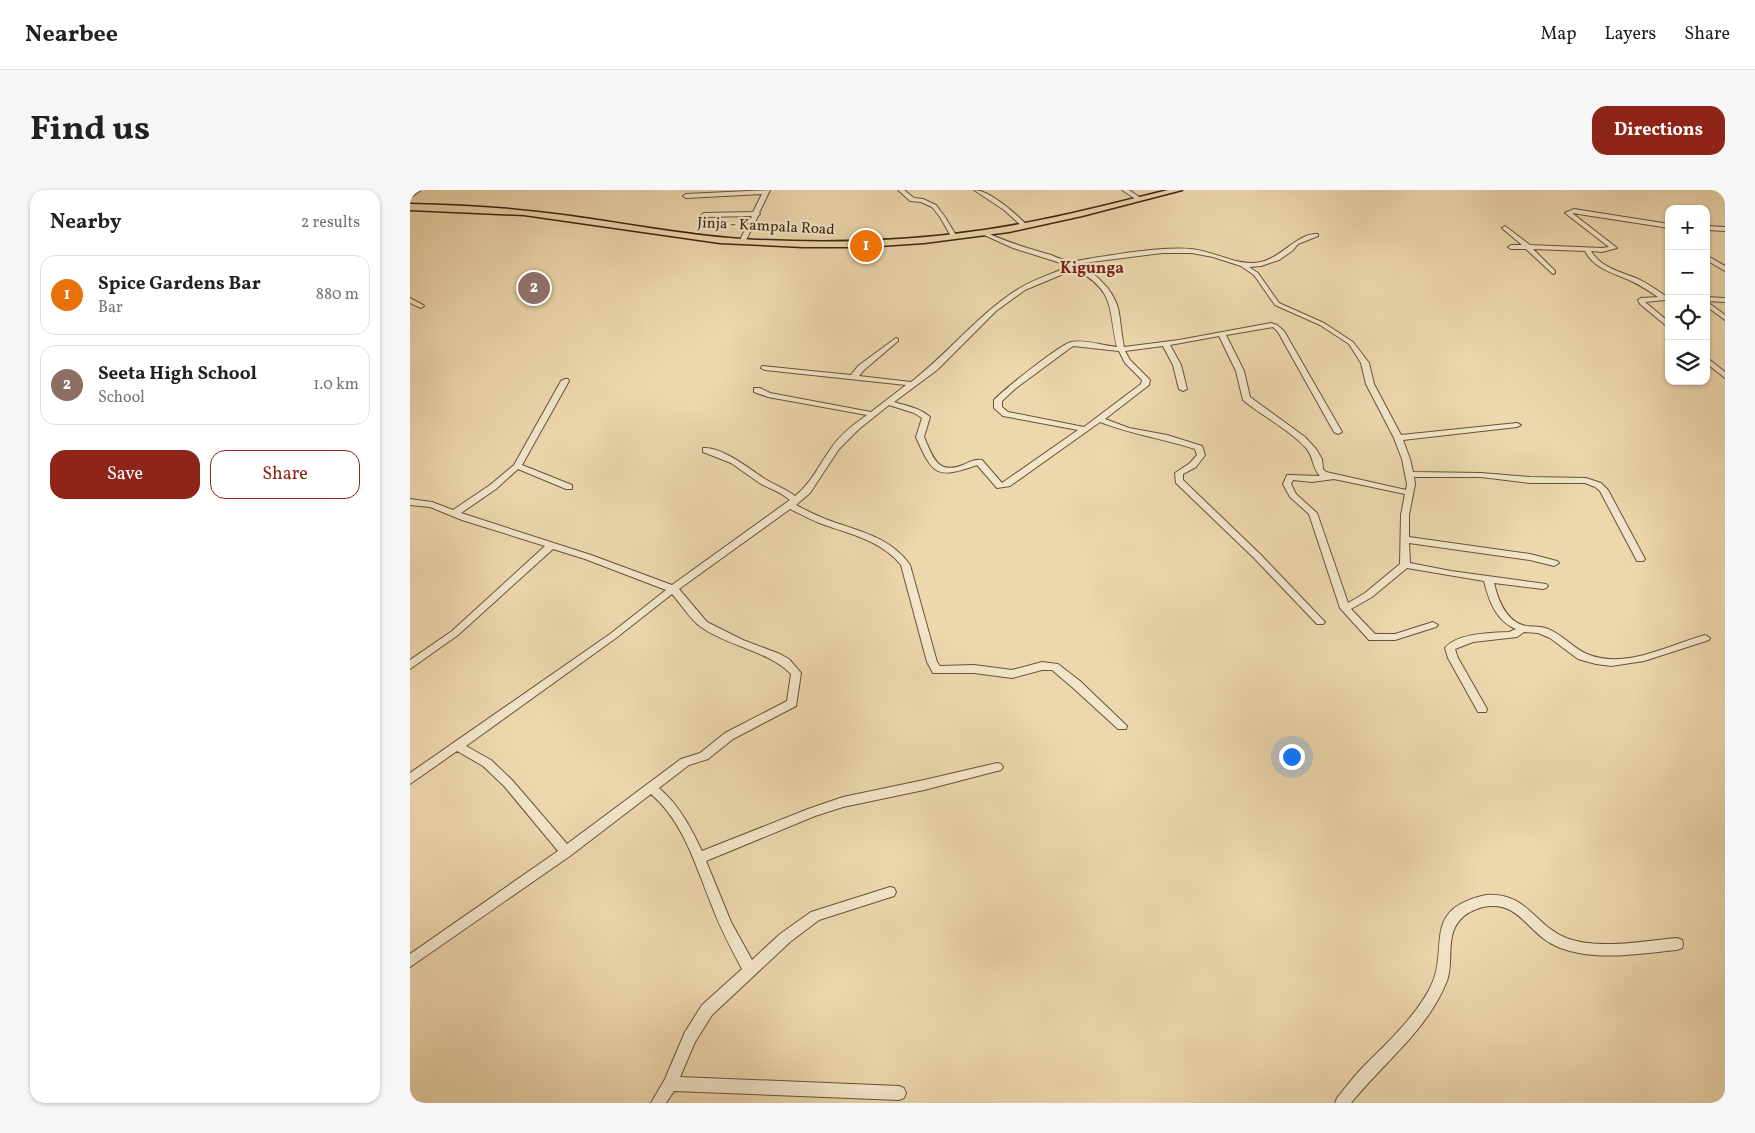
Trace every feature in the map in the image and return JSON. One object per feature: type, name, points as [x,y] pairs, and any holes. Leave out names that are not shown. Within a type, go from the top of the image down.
[{"type":"highway","name":"Jinja - Kampala Road","points":[[410,207],[456,207],[513,211],[689,237],[742,242],[871,244],[954,237],[1025,226],[1178,190]]},
{"type":"street","points":[[410,196],[418,190]]},
{"type":"street","points":[[901,190],[911,199],[922,199],[932,204],[940,212],[954,237]]},
{"type":"street","points":[[977,190],[1006,209],[1025,226]]},
{"type":"street","points":[[1125,190],[1139,199]]},
{"type":"street","points":[[686,196],[767,191],[742,242]]},
{"type":"street","points":[[1511,247],[1602,250],[1614,248],[1568,212],[1665,226]]},
{"type":"street","points":[[704,215],[757,214]]},
{"type":"street","points":[[1656,225],[1665,231]]},
{"type":"street","points":[[1505,228],[1553,272]]},
{"type":"street","points":[[1710,228],[1725,229]]},
{"type":"street","points":[[1716,229],[1725,234]]},
{"type":"street","points":[[889,403],[917,411],[926,416],[920,437],[932,462],[939,469],[944,472],[954,471],[979,462],[1000,486],[1007,484],[1132,396],[1146,382],[1142,375],[1123,356],[1115,307],[1111,298],[1098,282],[1072,265],[1048,255],[1006,244],[984,233]]},
{"type":"street","points":[[1244,266],[1261,264],[1277,259],[1296,243],[1316,235]]},
{"type":"street","points":[[1587,249],[1595,260],[1618,274],[1641,283],[1665,297]]},
{"type":"street","points":[[410,779],[613,636],[673,589],[793,503],[807,491],[836,447],[856,427],[934,368],[976,325],[1016,293],[1072,265],[1139,252],[1178,251],[1214,254],[1244,266],[1256,274],[1274,302],[1322,324],[1351,343],[1365,363],[1370,384],[1398,438],[1406,459],[1411,484],[1405,515],[1405,565]]},
{"type":"street","points":[[1710,260],[1725,269]]},
{"type":"street","points":[[1665,298],[1641,300],[1665,323]]},
{"type":"street","points":[[1710,299],[1725,300]]},
{"type":"street","points":[[410,300],[421,306]]},
{"type":"street","points":[[1710,306],[1725,318]]},
{"type":"street","points":[[1084,430],[1006,414],[998,408],[998,400],[1013,386],[1071,344],[1078,343],[1121,350],[1222,335],[1271,325],[1278,329],[1338,432]]},
{"type":"street","points":[[1222,335],[1240,371],[1246,398],[1294,431],[1313,452],[1319,465],[1318,470],[1332,477],[1410,493]]},
{"type":"street","points":[[853,378],[861,368],[896,340]]},
{"type":"street","points":[[1165,343],[1177,365],[1182,389]]},
{"type":"street","points":[[1710,363],[1725,376]]},
{"type":"street","points":[[765,368],[913,384]]},
{"type":"street","points":[[455,513],[492,487],[517,466],[565,381]]},
{"type":"street","points":[[756,390],[768,395],[872,414]]},
{"type":"street","points":[[1099,419],[1126,430],[1164,437],[1199,448],[1201,455],[1193,465],[1179,474],[1179,481],[1263,562],[1320,622]]},
{"type":"street","points":[[1398,438],[1517,425]]},
{"type":"street","points":[[706,450],[734,461],[764,482],[783,491],[793,503],[823,521],[870,539],[898,554],[905,565],[932,662],[937,670],[974,669],[1012,674],[1042,666],[1054,667],[1076,684],[1122,726]]},
{"type":"street","points":[[517,466],[569,487]]},
{"type":"street","points":[[1408,474],[1481,475],[1538,480],[1586,481],[1598,485],[1604,490],[1640,559]]},
{"type":"street","points":[[1332,477],[1312,479],[1290,477],[1287,484],[1293,494],[1313,513],[1344,608],[1373,638],[1395,637],[1433,625]]},
{"type":"street","points":[[410,502],[432,505],[465,518],[552,545],[673,589],[704,624],[725,636],[785,662],[796,673],[792,703],[728,736],[704,756],[685,762],[566,852],[410,961]]},
{"type":"street","points":[[1404,539],[1530,557],[1554,564]]},
{"type":"street","points":[[410,665],[455,634],[552,545]]},
{"type":"street","points":[[1344,608],[1367,595],[1405,565],[1543,586]]},
{"type":"street","points":[[1488,579],[1493,600],[1502,617],[1523,628],[1543,632],[1583,656],[1600,662],[1639,659],[1705,638]]},
{"type":"street","points":[[1482,709],[1453,658],[1450,648],[1454,644],[1479,638],[1517,634],[1523,628]]},
{"type":"street","points":[[457,746],[487,763],[508,783],[566,852]]},
{"type":"street","points":[[699,858],[812,812],[843,802],[997,767]]},
{"type":"street","points":[[651,787],[660,793],[670,807],[699,858],[725,924],[750,970]]},
{"type":"street","points":[[658,1103],[670,1084],[697,1024],[707,1010],[785,938],[815,916],[890,892]]},
{"type":"street","points":[[1342,1103],[1366,1074],[1399,1042],[1431,999],[1445,967],[1445,936],[1449,924],[1457,914],[1473,905],[1487,901],[1505,901],[1524,910],[1551,936],[1567,944],[1585,948],[1677,944]]},
{"type":"street","points":[[670,1084],[898,1093]]},
{"type":"place","name":"Spice Gardens Bar","points":[[866,246]]},
{"type":"place","name":"Seeta High School","points":[[534,288]]},
{"type":"district","name":"Kigunga","points":[[1092,269]]}]
